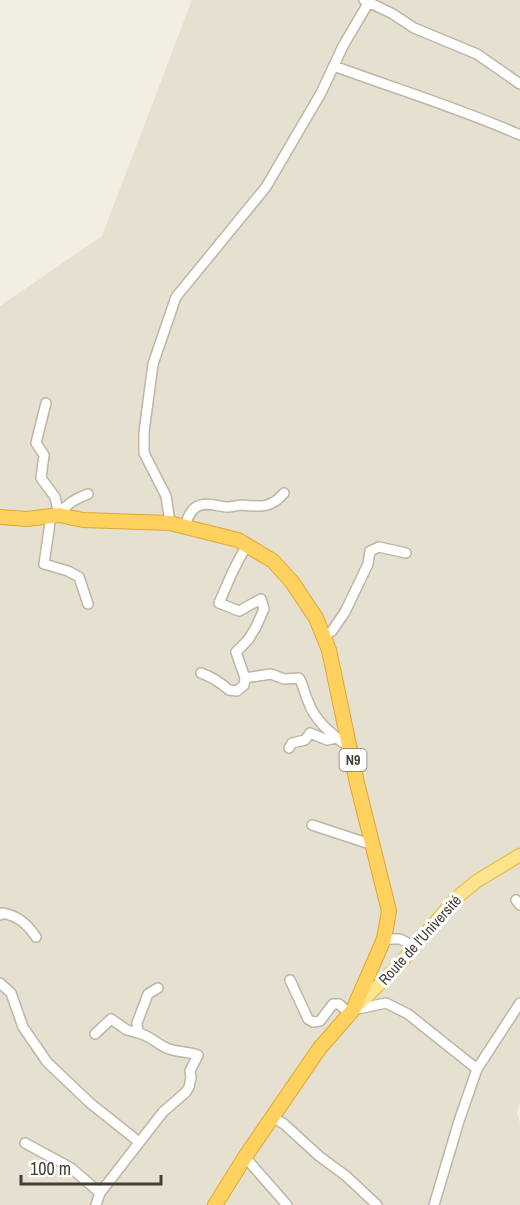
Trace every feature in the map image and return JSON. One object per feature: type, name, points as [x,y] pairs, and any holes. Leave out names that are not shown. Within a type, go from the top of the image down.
[{"type":"highway","name":"N9","points":[[0,517],[27,519],[55,516],[83,520],[170,523],[238,540],[273,561],[292,582],[316,618],[329,650],[389,911],[384,939],[351,1012],[319,1049],[215,1205]]},
{"type":"main road","name":"Route de l'Université","points":[[351,1012],[397,967],[456,898],[477,881],[520,855]]},
{"type":"street","points":[[170,523],[166,496],[144,453],[144,432],[153,364],[176,297],[266,187],[321,93],[368,1],[414,28],[477,54],[520,84]]},
{"type":"street","points":[[334,66],[468,113],[520,135]]},
{"type":"street","points":[[46,403],[36,443],[44,455],[41,478],[55,497],[55,516],[44,564],[79,577],[88,604]]},
{"type":"street","points":[[184,527],[188,517],[198,506],[260,507],[279,499],[284,493]]},
{"type":"street","points":[[55,516],[62,509],[88,494]]},
{"type":"street","points":[[201,673],[212,677],[229,690],[237,691],[244,685],[245,678],[236,652],[248,640],[260,618],[264,609],[261,599],[238,611],[219,603],[238,560],[247,546]]},
{"type":"street","points":[[323,637],[332,631],[345,612],[368,564],[370,551],[379,548],[406,554]]},
{"type":"street","points":[[245,678],[271,674],[284,679],[299,678],[317,718],[330,734],[350,747]]},
{"type":"street","points":[[289,748],[292,743],[305,740],[310,733],[327,740],[336,738]]},
{"type":"street","points":[[312,825],[373,845]]},
{"type":"street","points":[[0,915],[2,913],[13,915],[29,927],[36,937]]},
{"type":"street","points":[[384,939],[400,939],[414,946]]},
{"type":"street","points":[[290,980],[308,1019],[313,1022],[320,1021],[333,1004],[339,1004],[351,1012],[386,1003],[408,1014],[477,1069]]},
{"type":"street","points":[[0,983],[11,993],[23,1027],[47,1062],[90,1103],[139,1142]]},
{"type":"street","points":[[138,1033],[137,1023],[148,994],[158,988]]},
{"type":"street","points":[[434,1205],[477,1069],[520,1003]]},
{"type":"street","points":[[95,1034],[111,1019],[127,1030],[147,1035],[169,1049],[188,1051],[198,1055],[190,1071],[189,1087],[181,1098],[163,1112],[139,1142],[100,1193],[96,1205]]},
{"type":"street","points":[[272,1118],[284,1124],[377,1205]]},
{"type":"street","points":[[25,1143],[71,1168],[100,1193]]},
{"type":"street","points":[[245,1157],[287,1205]]},
{"type":"shaded area","points":[[192,0],[520,0],[520,1102],[517,1113],[520,1123],[520,1205],[0,1205],[0,306],[102,236]]}]
